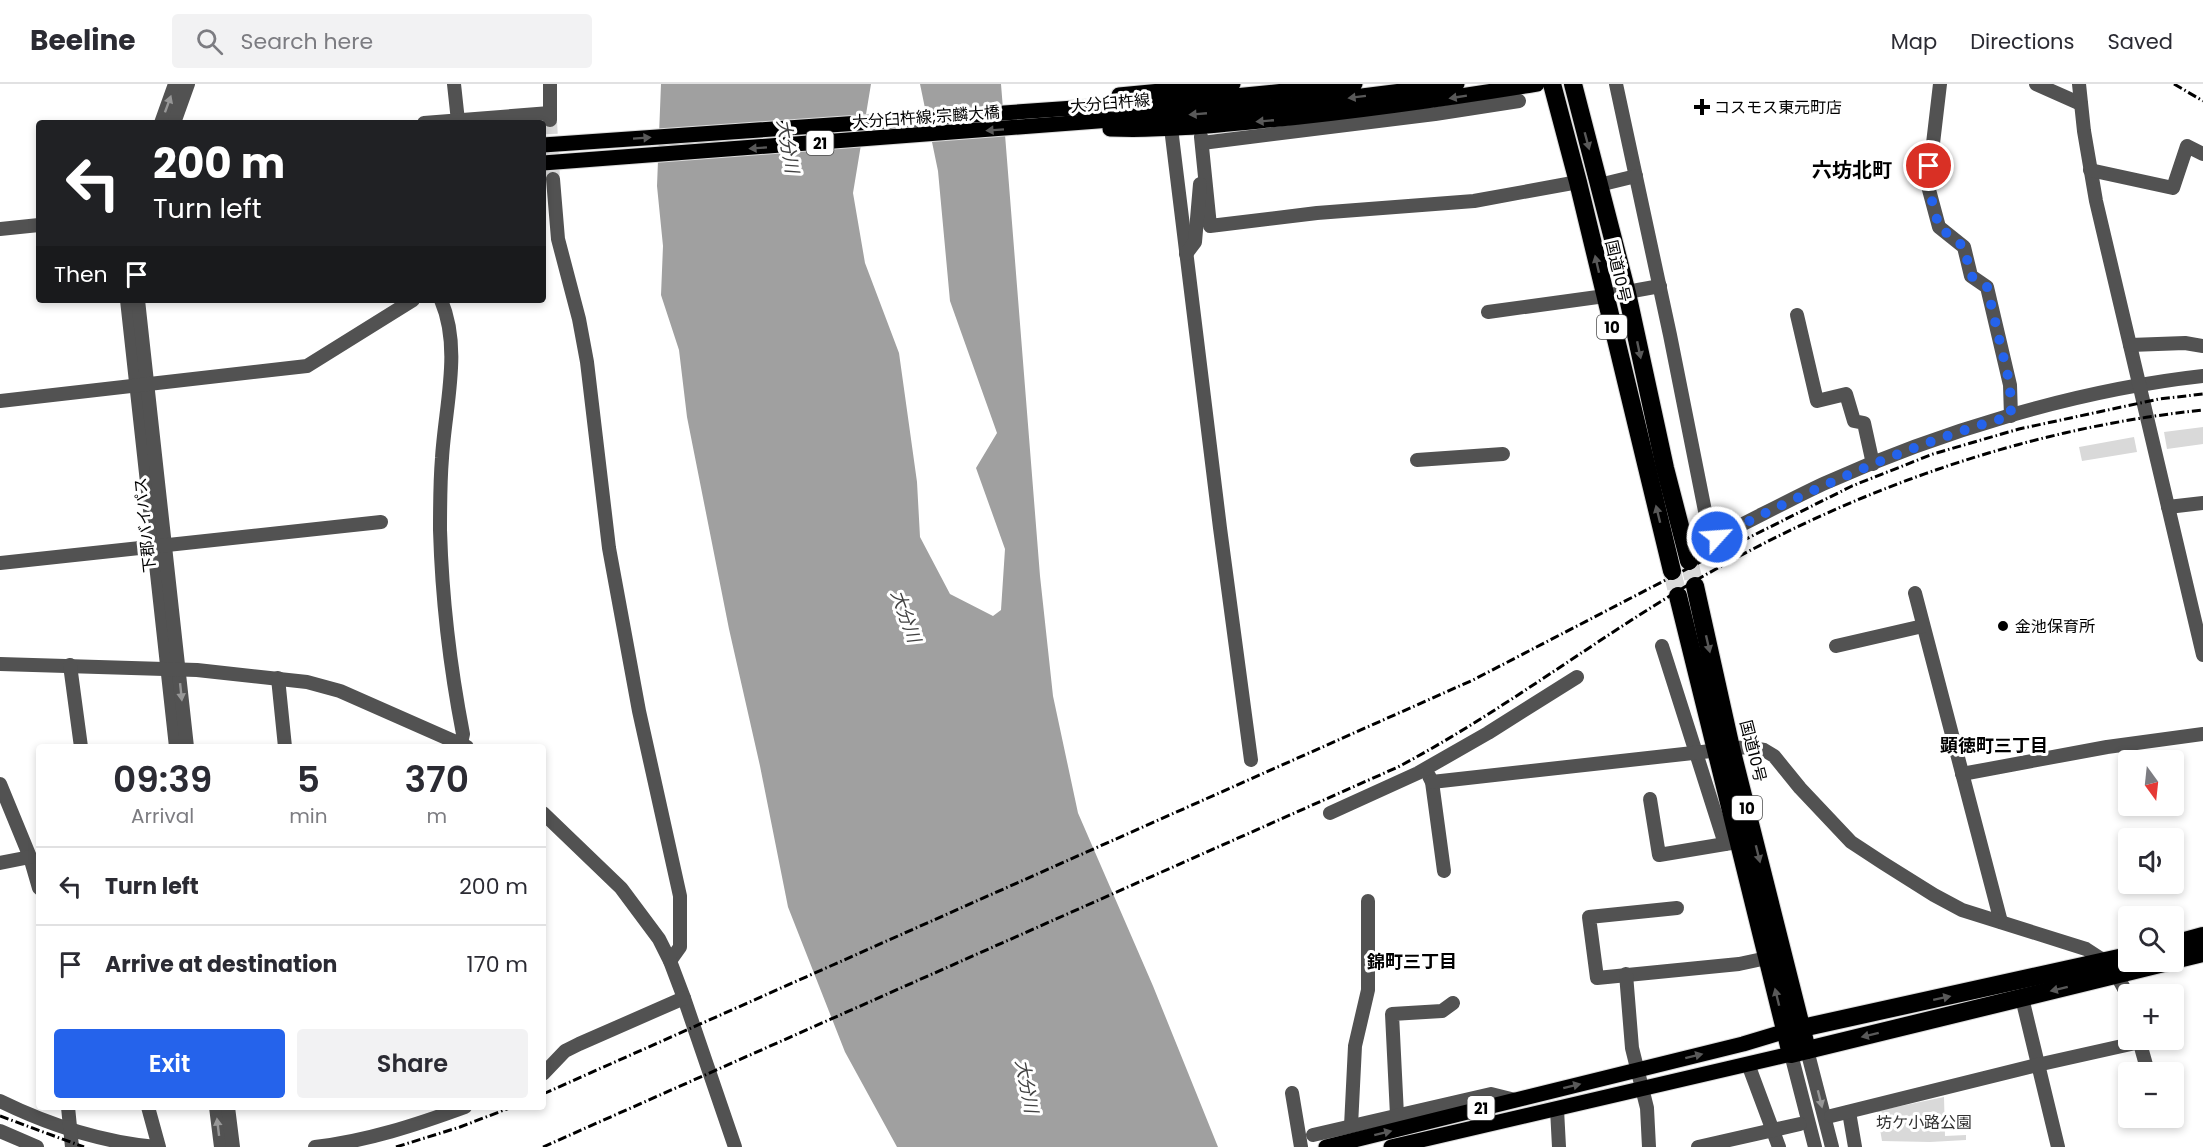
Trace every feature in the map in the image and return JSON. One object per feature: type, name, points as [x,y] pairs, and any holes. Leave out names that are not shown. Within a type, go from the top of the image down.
[{"type":"highway","name":"国道10号","points":[[1552,84],[1672,571]]},
{"type":"highway","name":"国道10号","points":[[1573,84],[1627,293],[1665,468],[1689,561]]},
{"type":"highway","name":"国道10号","points":[[1695,586],[1724,749],[1732,843],[1767,958],[1794,1030]]},
{"type":"highway","name":"国道10号","points":[[1678,596],[1724,749],[1799,1052]]},
{"type":"highway","points":[[2184,941],[2203,936]]},
{"type":"highway","points":[[2184,958],[2203,953]]},
{"type":"highway","points":[[1799,1052],[2022,998],[2111,968],[2118,963]]},
{"type":"highway","points":[[1794,1030],[2118,967]]},
{"type":"main road","points":[[1162,106],[1233,84]]},
{"type":"main road","name":"大分臼杵線","points":[[1296,98],[1355,84]]},
{"type":"main road","name":"大分臼杵線","points":[[1042,109],[1162,106],[1296,98],[1457,84]]},
{"type":"main road","points":[[1162,106],[1300,117],[1428,108],[1537,84]]},
{"type":"main road","name":"大分臼杵線;宗麟大橋","points":[[546,163],[1053,126],[1134,130],[1162,106]]},
{"type":"main road","name":"大分臼杵線;宗麟大橋","points":[[546,145],[1042,109]]},
{"type":"main road","name":"21","points":[[1326,1147],[1794,1030]]},
{"type":"main road","name":"21","points":[[1391,1147],[1799,1052]]},
{"type":"street","points":[[161,120],[175,84]]},
{"type":"street","points":[[175,120],[188,84]]},
{"type":"street","points":[[454,84],[458,120]]},
{"type":"street","points":[[476,120],[550,116],[550,84]]},
{"type":"street","points":[[1616,84],[1660,286],[1709,531],[1717,537],[1823,484],[1873,464],[2011,416],[2058,402],[2140,385],[2203,376]]},
{"type":"street","points":[[1940,84],[1928,186],[1939,227],[1964,247],[1971,276],[1987,287],[2010,385],[2011,416]]},
{"type":"street","points":[[2036,84],[2081,104]]},
{"type":"street","points":[[2079,84],[2090,170],[2168,507],[2196,596],[2203,655]]},
{"type":"street","points":[[1519,101],[1428,108],[1202,140],[1210,226],[1317,213],[1474,201],[1578,182]]},
{"type":"street","points":[[1162,106],[1186,254],[1251,760]]},
{"type":"street","points":[[2090,170],[2173,188],[2187,146],[2203,154]]},
{"type":"street","points":[[1186,254],[1195,242],[1200,185],[1206,170]]},
{"type":"street","points":[[1599,185],[1636,176]]},
{"type":"street","points":[[549,182],[558,239],[579,319],[587,362],[609,548],[639,711],[680,896],[680,946],[670,961]]},
{"type":"street","points":[[0,229],[36,225]]},
{"type":"street","points":[[1488,312],[1627,293],[1660,286]]},
{"type":"street","name":"下郡バイパス","points":[[127,303],[141,386],[173,669],[186,744]]},
{"type":"street","name":"下郡バイパス","points":[[138,303],[141,386]]},
{"type":"street","points":[[0,401],[307,366],[408,303]]},
{"type":"street","points":[[442,303],[452,340],[442,458],[440,529],[444,604],[464,744]]},
{"type":"street","points":[[1797,315],[1817,401],[1846,394],[1854,421],[1864,423],[1873,464]]},
{"type":"street","points":[[2130,345],[2185,343],[2203,346]]},
{"type":"street","points":[[1417,460],[1503,454]]},
{"type":"street","points":[[2168,507],[2203,503]]},
{"type":"street","points":[[0,562],[381,522]]},
{"type":"street","points":[[1914,593],[2001,922]]},
{"type":"street","points":[[1836,646],[1923,626]]},
{"type":"street","points":[[1650,799],[1659,855],[1732,843],[1695,752],[1662,646]]},
{"type":"street","points":[[0,664],[173,669],[308,682],[340,691],[462,744]]},
{"type":"street","points":[[70,665],[81,744]]},
{"type":"street","name":"下郡バイパス","points":[[173,669],[176,744]]},
{"type":"street","points":[[1330,813],[1425,769],[1488,733],[1577,677]]},
{"type":"street","points":[[278,678],[285,744]]},
{"type":"street","points":[[1962,774],[2107,747],[2203,734]]},
{"type":"street","points":[[1432,782],[1755,747],[1773,756],[1851,842],[1934,895],[1962,910],[2086,949],[2111,968],[2121,984]]},
{"type":"street","points":[[1425,769],[1432,782],[1444,871]]},
{"type":"street","points":[[0,784],[30,857],[36,878]]},
{"type":"street","points":[[546,816],[621,888],[659,939],[684,999],[735,1147]]},
{"type":"street","points":[[0,863],[30,857]]},
{"type":"street","points":[[1351,1126],[1355,1046],[1368,990],[1368,901]]},
{"type":"street","points":[[1677,908],[1589,917],[1597,978],[1739,964],[1767,958]]},
{"type":"street","points":[[1626,974],[1632,1048],[1647,1108],[1649,1147]]},
{"type":"street","points":[[2022,998],[2058,1147]]},
{"type":"street","points":[[546,1071],[565,1051],[684,999]]},
{"type":"street","points":[[1397,1115],[1392,1014],[1442,1011],[1453,1003]]},
{"type":"street","points":[[1831,1116],[2118,1046]]},
{"type":"street","points":[[1799,1052],[1815,1147]]},
{"type":"street","points":[[1799,1052],[1832,1147]]},
{"type":"street","points":[[1748,1065],[1779,1147]]},
{"type":"street","points":[[1292,1094],[1300,1147]]},
{"type":"street","points":[[1313,1135],[1491,1094],[1515,1100]]},
{"type":"street","points":[[0,1101],[70,1130],[124,1143],[158,1147],[149,1110]]},
{"type":"street","points":[[1557,1108],[1559,1147]]},
{"type":"street","points":[[68,1110],[72,1147]]},
{"type":"street","points":[[216,1110],[221,1147]]},
{"type":"street","points":[[228,1110],[233,1147]]},
{"type":"street","points":[[315,1147],[353,1142],[418,1124],[457,1110]]},
{"type":"street","points":[[1849,1112],[1855,1147]]},
{"type":"street","points":[[1698,1147],[1800,1124]]},
{"type":"street","points":[[0,1131],[37,1147]]},
{"type":"green space","points":[[2203,427],[2203,444],[2167,449],[2164,432]]},
{"type":"green space","points":[[2134,437],[2137,452],[2082,461],[2079,447]]},
{"type":"green space","name":"坊ケ小路公園","points":[[1944,1097],[1945,1136],[1966,1135],[1966,1140],[1882,1141],[1877,1111]]},
{"type":"water","name":"大分川","points":[[661,84],[871,84],[853,193],[865,263],[899,353],[917,482],[920,537],[950,594],[993,616],[1001,610],[1005,549],[976,468],[997,433],[950,301],[938,171],[920,84],[1001,84],[1040,576],[1053,696],[1078,813],[1153,986],[1218,1147],[897,1147],[845,1052],[788,907],[687,417],[679,350],[661,295],[663,246],[657,186]]},
{"type":"tunnel","points":[[550,120],[553,179]]},
{"type":"tunnel","points":[[1689,561],[1695,586]]},
{"type":"tunnel","points":[[1672,571],[1678,596]]},
{"type":"railway","points":[[2174,84],[2203,101]]},
{"type":"railway","points":[[546,1093],[1473,680],[1852,486],[1933,454],[2019,429],[2159,399],[2203,394]]},
{"type":"railway","points":[[543,1147],[1398,767],[1471,725],[1683,588],[1743,554],[1868,495],[1999,450],[2134,419],[2203,410]]},
{"type":"railway","points":[[396,1147],[504,1110]]},
{"type":"railway","points":[[0,1116],[84,1147]]},
{"type":"place","name":"コスモス東元町店","points":[[1702,107]]},
{"type":"place","name":"金池保育所","points":[[2003,626]]},
{"type":"district","name":"六坊北町","points":[[1852,170]]},
{"type":"district","name":"顕徳町三丁目","points":[[1994,745]]},
{"type":"district","name":"錦町三丁目","points":[[1412,961]]},
{"type":"route","points":[[1717,537],[1823,484],[1896,455],[2011,416],[2010,385],[1987,287],[1971,276],[1964,247],[1939,227],[1928,186],[1929,166]]}]
